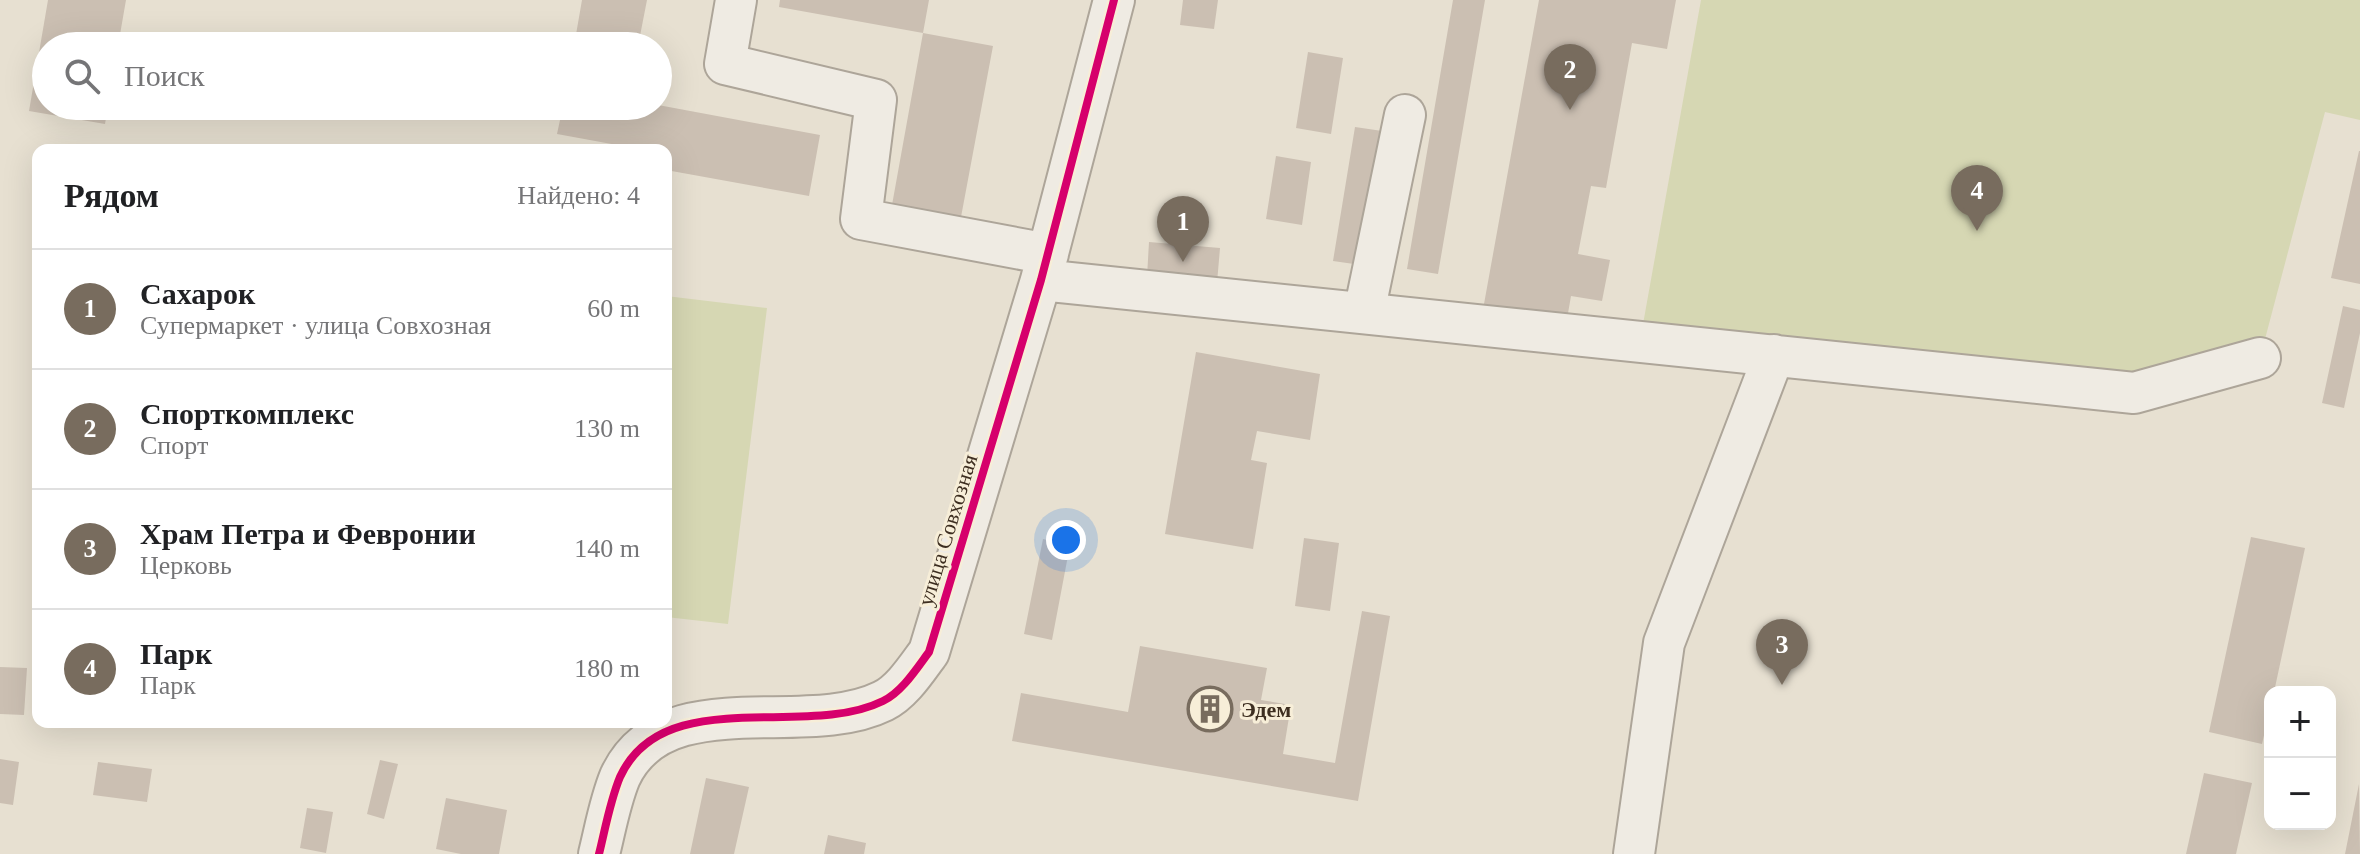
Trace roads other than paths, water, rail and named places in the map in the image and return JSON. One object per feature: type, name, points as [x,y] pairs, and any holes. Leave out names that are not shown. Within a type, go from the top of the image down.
[{"type":"street","points":[[736,0],[725,64],[876,100],[861,219],[1044,267],[1364,313],[2134,393],[2260,358]]},
{"type":"street","name":"улица Совхозная","points":[[599,854],[620,777],[643,745],[681,725],[703,721],[820,717],[885,701],[910,677],[929,652],[1044,267],[1114,0]]},
{"type":"street","points":[[1364,313],[1405,115]]},
{"type":"street","points":[[1634,854],[1664,643],[1774,355]]},
{"type":"place","name":"Спорткомплекс","points":[[1570,110]]},
{"type":"place","name":"Парк","points":[[1977,231]]},
{"type":"place","name":"Сахарок","points":[[1183,262]]},
{"type":"place","name":"Храм Петра и Февронии","points":[[1782,685]]},
{"type":"place","name":"Эдем","points":[[1210,709]]}]
